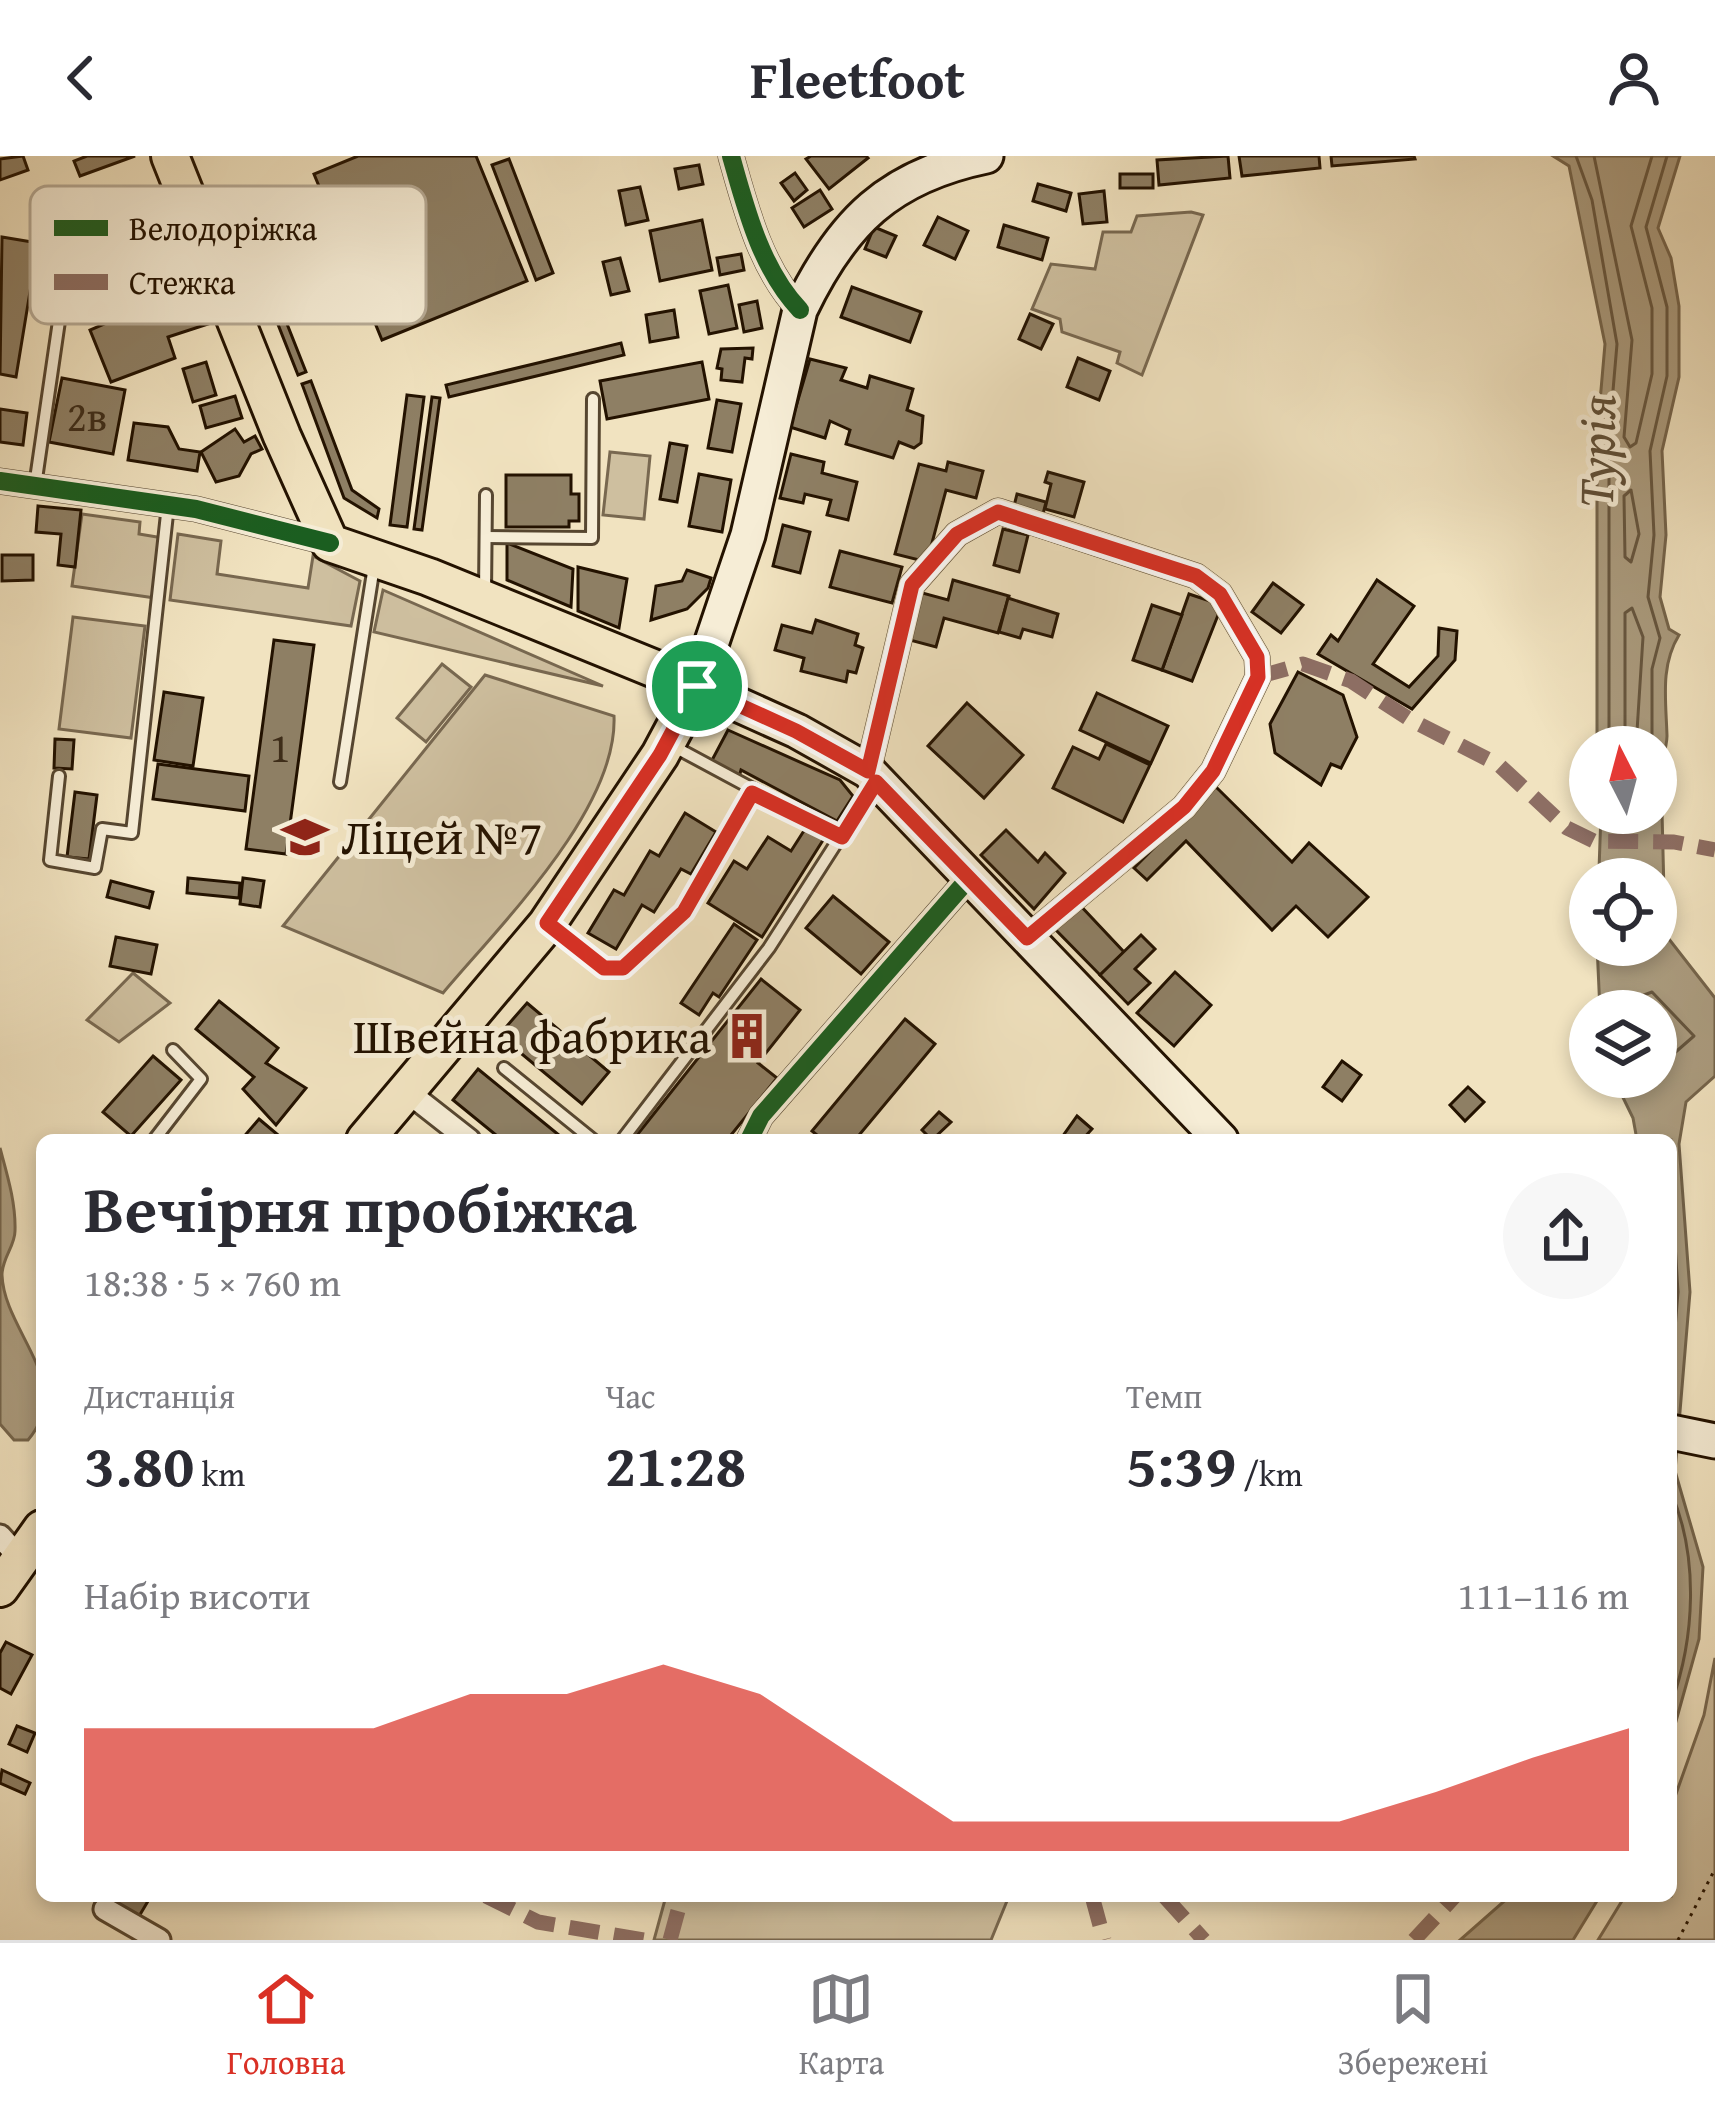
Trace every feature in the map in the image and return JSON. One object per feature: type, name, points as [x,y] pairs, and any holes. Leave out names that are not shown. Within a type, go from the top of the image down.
[{"type":"main road","points":[[170,156],[182,186]]},
{"type":"main road","points":[[370,1134],[547,923],[667,743],[697,686],[748,535],[800,310],[832,250],[858,219],[894,189],[942,160],[986,156]]},
{"type":"main road","points":[[237,324],[330,543],[376,556],[697,686],[813,739],[872,776],[1215,1134]]},
{"type":"main road","points":[[1677,1433],[1715,1441]]},
{"type":"street","points":[[731,156],[748,220],[788,297],[800,310]]},
{"type":"street","points":[[0,481],[168,505],[330,543]]},
{"type":"street","points":[[872,776],[912,585],[957,534],[998,512],[1196,576],[1220,594],[1257,657],[1258,677],[1213,771],[1184,807],[1027,938]]},
{"type":"street","points":[[752,1134],[761,1116],[970,878]]},
{"type":"street","points":[[404,1089],[461,1134]]},
{"type":"street","points":[[105,1909],[159,1940]]},
{"type":"lane","points":[[35,486],[59,324]]},
{"type":"lane","points":[[486,537],[592,538],[592,399]]},
{"type":"lane","points":[[485,602],[486,495]]},
{"type":"lane","points":[[59,776],[50,860],[95,868],[102,829],[132,832],[168,505]]},
{"type":"lane","points":[[340,782],[376,556]]},
{"type":"lane","points":[[667,743],[752,793],[842,837]]},
{"type":"lane","points":[[627,1134],[745,981],[842,837],[872,776]]},
{"type":"lane","points":[[547,923],[604,968],[623,968],[684,912],[726,839]]},
{"type":"lane","points":[[159,1134],[201,1079],[173,1050]]},
{"type":"lane","points":[[504,1067],[586,1134]]},
{"type":"path","points":[[726,839],[752,793]]},
{"type":"path","points":[[1678,1940],[1715,1869]]},
{"type":"shaded area","points":[[1203,215],[1142,375],[1117,363],[1120,352],[1062,332],[1060,319],[1032,309],[1051,264],[1095,269],[1103,232],[1131,232],[1137,216]]},
{"type":"shaded area","points":[[610,452],[650,456],[644,519],[603,515]]},
{"type":"shaded area","points":[[82,514],[140,522],[139,534],[163,538],[155,598],[72,586]]},
{"type":"shaded area","points":[[178,534],[221,541],[217,574],[308,588],[313,556],[360,581],[351,626],[170,600]]},
{"type":"shaded area","points":[[383,590],[603,686],[374,632]]},
{"type":"shaded area","points":[[73,617],[145,626],[131,738],[59,729]]},
{"type":"shaded area","points":[[442,664],[471,687],[426,742],[397,718]]},
{"type":"shaded area","points":[[485,675],[614,716],[610,752],[597,789],[577,827],[523,900],[443,993],[283,926]]},
{"type":"shaded area","points":[[133,973],[170,1003],[119,1042],[87,1020]]},
{"type":"shaded area","points":[[1715,1658],[1715,1940],[1598,1940],[1621,1902],[1677,1902],[1677,1791],[1704,1715]]},
{"type":"shaded area","points":[[664,1902],[1007,1902],[991,1940],[654,1940]]},
{"type":"water","points":[[1553,156],[1680,156],[1658,228],[1671,258],[1679,306],[1679,377],[1662,451],[1666,535],[1660,597],[1669,629],[1679,635],[1667,671],[1666,726],[1597,726],[1597,436],[1605,344],[1569,166]]},
{"type":"water","points":[[1600,834],[1663,834],[1663,858],[1599,858]]},
{"type":"water","points":[[1677,949],[1715,998],[1715,1076],[1686,1102],[1679,1144],[1690,1292],[1677,1447],[1677,1134],[1636,1134],[1623,1098],[1677,1098],[1677,990],[1599,990],[1598,966],[1677,966]]},
{"type":"water","points":[[0,1148],[15,1220],[2,1275],[14,1317],[36,1364],[36,1427],[28,1440],[14,1440],[0,1424]]},
{"type":"water","points":[[1677,1478],[1703,1567],[1699,1639],[1677,1718]]},
{"type":"water","points":[[1503,1902],[1596,1902],[1573,1940],[1460,1940]]},
{"type":"building","points":[[23,156],[28,170],[0,180],[0,159]]},
{"type":"building","points":[[87,156],[135,156],[80,176],[74,161]]},
{"type":"building","points":[[358,156],[476,156],[527,281],[426,322],[426,186],[319,186],[314,174]]},
{"type":"building","points":[[1228,156],[1230,178],[1159,185],[1157,160]]},
{"type":"building","points":[[1239,156],[1319,156],[1320,168],[1242,176]]},
{"type":"building","points":[[1331,156],[1414,156],[1415,159],[1332,166]]},
{"type":"building","points":[[868,158],[829,189],[806,159]]},
{"type":"building","points":[[509,159],[553,273],[536,280],[492,165]]},
{"type":"building","points":[[699,165],[703,184],[679,189],[675,169]]},
{"type":"building","points":[[795,173],[807,190],[794,201],[781,183]]},
{"type":"building","points":[[1120,174],[1153,174],[1153,188],[1120,188]]},
{"type":"building","points":[[1038,184],[1071,193],[1066,211],[1033,201]]},
{"type":"building","points":[[640,187],[648,220],[626,225],[619,191]]},
{"type":"building","points":[[820,190],[832,209],[804,227],[792,208]]},
{"type":"building","points":[[1104,191],[1107,222],[1083,224],[1079,194]]},
{"type":"building","points":[[938,217],[968,231],[955,259],[924,245]]},
{"type":"building","points":[[702,220],[712,270],[660,281],[650,231]]},
{"type":"building","points":[[1004,225],[1048,238],[1042,260],[998,247]]},
{"type":"building","points":[[874,227],[896,236],[886,257],[865,249]]},
{"type":"building","points":[[2,237],[30,242],[30,292],[16,377],[0,374]]},
{"type":"building","points":[[741,254],[744,270],[720,275],[717,258]]},
{"type":"building","points":[[620,258],[629,291],[611,295],[603,262]]},
{"type":"building","points":[[728,285],[737,328],[709,334],[700,291]]},
{"type":"building","points":[[852,287],[921,312],[910,342],[841,317]]},
{"type":"building","points":[[757,301],[762,328],[744,332],[739,305]]},
{"type":"building","points":[[674,310],[678,337],[650,342],[646,315]]},
{"type":"building","points":[[1030,314],[1053,324],[1041,349],[1019,339]]},
{"type":"building","points":[[104,324],[208,324],[168,337],[175,358],[111,382],[90,330]]},
{"type":"building","points":[[278,324],[287,324],[306,372],[298,375]]},
{"type":"building","points":[[375,324],[421,324],[382,340]]},
{"type":"building","points":[[621,343],[624,355],[449,397],[446,385]]},
{"type":"building","points":[[753,348],[752,359],[745,358],[742,382],[721,380],[722,369],[717,368],[721,349]]},
{"type":"building","points":[[1078,358],[1110,371],[1099,400],[1067,387]]},
{"type":"building","points":[[810,359],[846,368],[841,380],[867,388],[870,376],[913,389],[907,410],[923,416],[921,443],[914,448],[899,442],[893,458],[846,444],[850,430],[830,421],[825,438],[790,427]]},
{"type":"building","points":[[206,362],[216,395],[193,402],[183,369]]},
{"type":"building","points":[[702,362],[709,399],[607,419],[600,381]]},
{"type":"building","points":[[62,378],[125,390],[113,454],[49,442]]},
{"type":"building","points":[[311,381],[352,490],[379,509],[377,518],[344,498],[302,384]]},
{"type":"building","points":[[407,395],[424,397],[407,527],[390,525]]},
{"type":"building","points":[[235,396],[242,418],[206,428],[200,406]]},
{"type":"building","points":[[432,397],[440,398],[422,530],[414,529]]},
{"type":"building","points":[[717,400],[741,404],[732,452],[708,448]]},
{"type":"building","points":[[0,409],[27,413],[23,445],[0,442]]},
{"type":"building","points":[[134,423],[168,427],[179,449],[200,452],[197,471],[128,460]]},
{"type":"building","points":[[235,429],[244,442],[255,436],[262,449],[251,454],[239,476],[216,482],[201,452]]},
{"type":"building","points":[[670,443],[687,446],[677,502],[660,499]]},
{"type":"building","points":[[791,454],[824,462],[822,473],[857,482],[848,520],[827,515],[831,500],[805,494],[803,503],[780,498]]},
{"type":"building","points":[[948,462],[983,471],[976,498],[946,490],[927,562],[895,554],[919,464],[946,471]]},
{"type":"building","points":[[1048,472],[1084,482],[1074,517],[1045,509],[1051,484],[1045,482]]},
{"type":"building","points":[[699,474],[731,480],[722,532],[689,526]]},
{"type":"building","points":[[506,475],[571,475],[571,494],[579,494],[579,521],[569,521],[569,527],[506,527]]},
{"type":"building","points":[[1017,494],[1046,502],[1042,518],[1013,510]]},
{"type":"building","points":[[38,506],[81,510],[75,567],[58,565],[61,534],[36,532]]},
{"type":"building","points":[[783,525],[810,532],[800,573],[773,566]]},
{"type":"building","points":[[1003,529],[1028,535],[1019,572],[994,565]]},
{"type":"building","points":[[507,543],[573,569],[571,607],[507,580]]},
{"type":"building","points":[[840,551],[902,567],[892,603],[830,587]]},
{"type":"building","points":[[2,555],[33,555],[33,580],[2,581]]},
{"type":"building","points":[[578,567],[627,579],[619,628],[578,611]]},
{"type":"building","points":[[687,570],[711,578],[708,588],[687,609],[651,620],[656,586],[682,581]]},
{"type":"building","points":[[953,580],[1009,596],[998,633],[944,618],[936,647],[906,639],[919,592],[948,600]]},
{"type":"building","points":[[1377,580],[1414,606],[1373,664],[1409,687],[1438,656],[1439,628],[1457,631],[1455,660],[1412,709],[1318,654],[1331,635],[1338,641]]},
{"type":"building","points":[[1273,583],[1303,605],[1281,633],[1252,612]]},
{"type":"building","points":[[1189,594],[1222,605],[1192,681],[1162,670]]},
{"type":"building","points":[[1008,598],[1058,614],[1052,637],[1023,629],[1020,638],[999,632]]},
{"type":"building","points":[[1152,605],[1182,615],[1162,670],[1133,660]]},
{"type":"building","points":[[816,620],[858,634],[855,645],[863,648],[856,673],[848,671],[846,682],[801,671],[804,658],[775,650],[782,625],[812,633]]},
{"type":"building","points":[[274,640],[314,645],[286,854],[246,849]]},
{"type":"building","points":[[1298,672],[1343,695],[1357,737],[1341,768],[1331,764],[1321,785],[1275,753],[1270,724]]},
{"type":"building","points":[[164,692],[203,698],[193,766],[154,760]]},
{"type":"building","points":[[1097,693],[1168,726],[1151,763],[1080,730]]},
{"type":"building","points":[[967,703],[1023,755],[984,798],[928,746]]},
{"type":"building","points":[[728,730],[840,780],[853,796],[837,821],[741,770],[739,777],[710,764]]},
{"type":"building","points":[[55,739],[74,740],[72,769],[54,768]]},
{"type":"building","points":[[1106,744],[1150,765],[1123,822],[1053,788],[1073,747],[1099,759]]},
{"type":"building","points":[[158,764],[249,776],[245,811],[153,799]]},
{"type":"building","points":[[1215,786],[1292,862],[1309,843],[1368,897],[1328,937],[1296,906],[1272,930],[1186,841],[1147,880],[1134,868]]},
{"type":"building","points":[[75,792],[97,795],[89,859],[67,857]]},
{"type":"building","points":[[685,813],[716,832],[691,874],[681,869],[654,912],[642,905],[616,949],[588,933],[614,890],[624,895],[650,851],[659,856]]},
{"type":"building","points":[[807,826],[825,837],[762,937],[708,903],[734,861],[747,869],[768,837],[791,851]]},
{"type":"building","points":[[1006,830],[1038,862],[1045,853],[1065,873],[1034,909],[981,855]]},
{"type":"building","points":[[188,878],[240,883],[239,898],[187,893]]},
{"type":"building","points":[[243,878],[264,881],[260,907],[240,904]]},
{"type":"building","points":[[111,881],[153,892],[149,908],[107,897]]},
{"type":"building","points":[[833,896],[889,942],[861,974],[806,928]]},
{"type":"building","points":[[1077,902],[1124,952],[1100,975],[1052,926]]},
{"type":"building","points":[[734,924],[757,940],[719,997],[713,993],[699,1015],[681,1003]]},
{"type":"building","points":[[1141,935],[1155,949],[1135,969],[1150,983],[1128,1004],[1100,975]]},
{"type":"building","points":[[116,937],[157,945],[151,974],[110,966]]},
{"type":"building","points":[[1175,972],[1211,1005],[1174,1046],[1137,1013]]},
{"type":"building","name":"Швейна фабрика","points":[[761,979],[800,1010],[758,1063],[777,1078],[732,1134],[638,1134]]},
{"type":"building","points":[[219,1001],[278,1048],[266,1063],[306,1088],[276,1125],[243,1089],[254,1077],[196,1029]]},
{"type":"building","points":[[527,1003],[609,1072],[582,1104],[499,1035]]},
{"type":"building","points":[[905,1019],[935,1044],[860,1134],[812,1131]]},
{"type":"building","points":[[153,1056],[181,1080],[133,1134],[103,1112]]},
{"type":"building","points":[[1342,1061],[1361,1075],[1342,1101],[1323,1087]]},
{"type":"building","points":[[478,1069],[558,1134],[495,1134],[453,1100]]},
{"type":"building","points":[[1468,1087],[1484,1102],[1465,1121],[1450,1105]]},
{"type":"building","points":[[939,1112],[951,1122],[938,1134],[922,1130]]},
{"type":"building","points":[[1077,1116],[1092,1129],[1087,1134],[1064,1134]]},
{"type":"building","points":[[259,1119],[277,1134],[246,1134]]},
{"type":"building","points":[[6,1642],[32,1655],[11,1694],[0,1688],[0,1653]]},
{"type":"building","points":[[17,1726],[35,1733],[27,1752],[9,1744]]},
{"type":"building","points":[[2,1770],[30,1783],[25,1794],[0,1783]]},
{"type":"building","points":[[109,1902],[147,1902],[138,1918]]},
{"type":"marked path","points":[[1258,677],[1303,664],[1351,681],[1409,719],[1499,765],[1567,828],[1594,841],[1674,842],[1715,850]]},
{"type":"marked path","points":[[498,1902],[538,1922],[644,1940]]},
{"type":"marked path","points":[[670,1940],[680,1902]]},
{"type":"marked path","points":[[1094,1902],[1104,1940]]},
{"type":"marked path","points":[[1169,1902],[1204,1940]]},
{"type":"marked path","points":[[1414,1940],[1449,1902]]},
{"type":"cycle path","points":[[731,156],[765,257],[800,310]]},
{"type":"cycle path","points":[[0,481],[196,509],[330,543]]},
{"type":"cycle path","points":[[868,771],[912,585],[957,534],[998,511],[1196,576],[1220,594],[1257,657],[1258,677],[1213,771],[1184,807],[1027,938]]},
{"type":"cycle path","points":[[752,1134],[761,1116],[970,877]]},
{"type":"place","name":"Ліцей №7","points":[[305,837]]},
{"type":"place","name":"Швейна фабрика","points":[[747,1036]]},
{"type":"route","points":[[998,512],[1196,576],[1220,594],[1257,657],[1258,677],[1213,771],[1184,807],[1027,938],[876,782],[842,837],[752,793],[684,912],[648,941],[636,961],[613,971],[547,923],[660,755],[697,686],[830,747],[868,771],[912,585],[957,534],[998,512]]},
{"type":"water label","name":"Турія","points":[[1596,451]]}]
